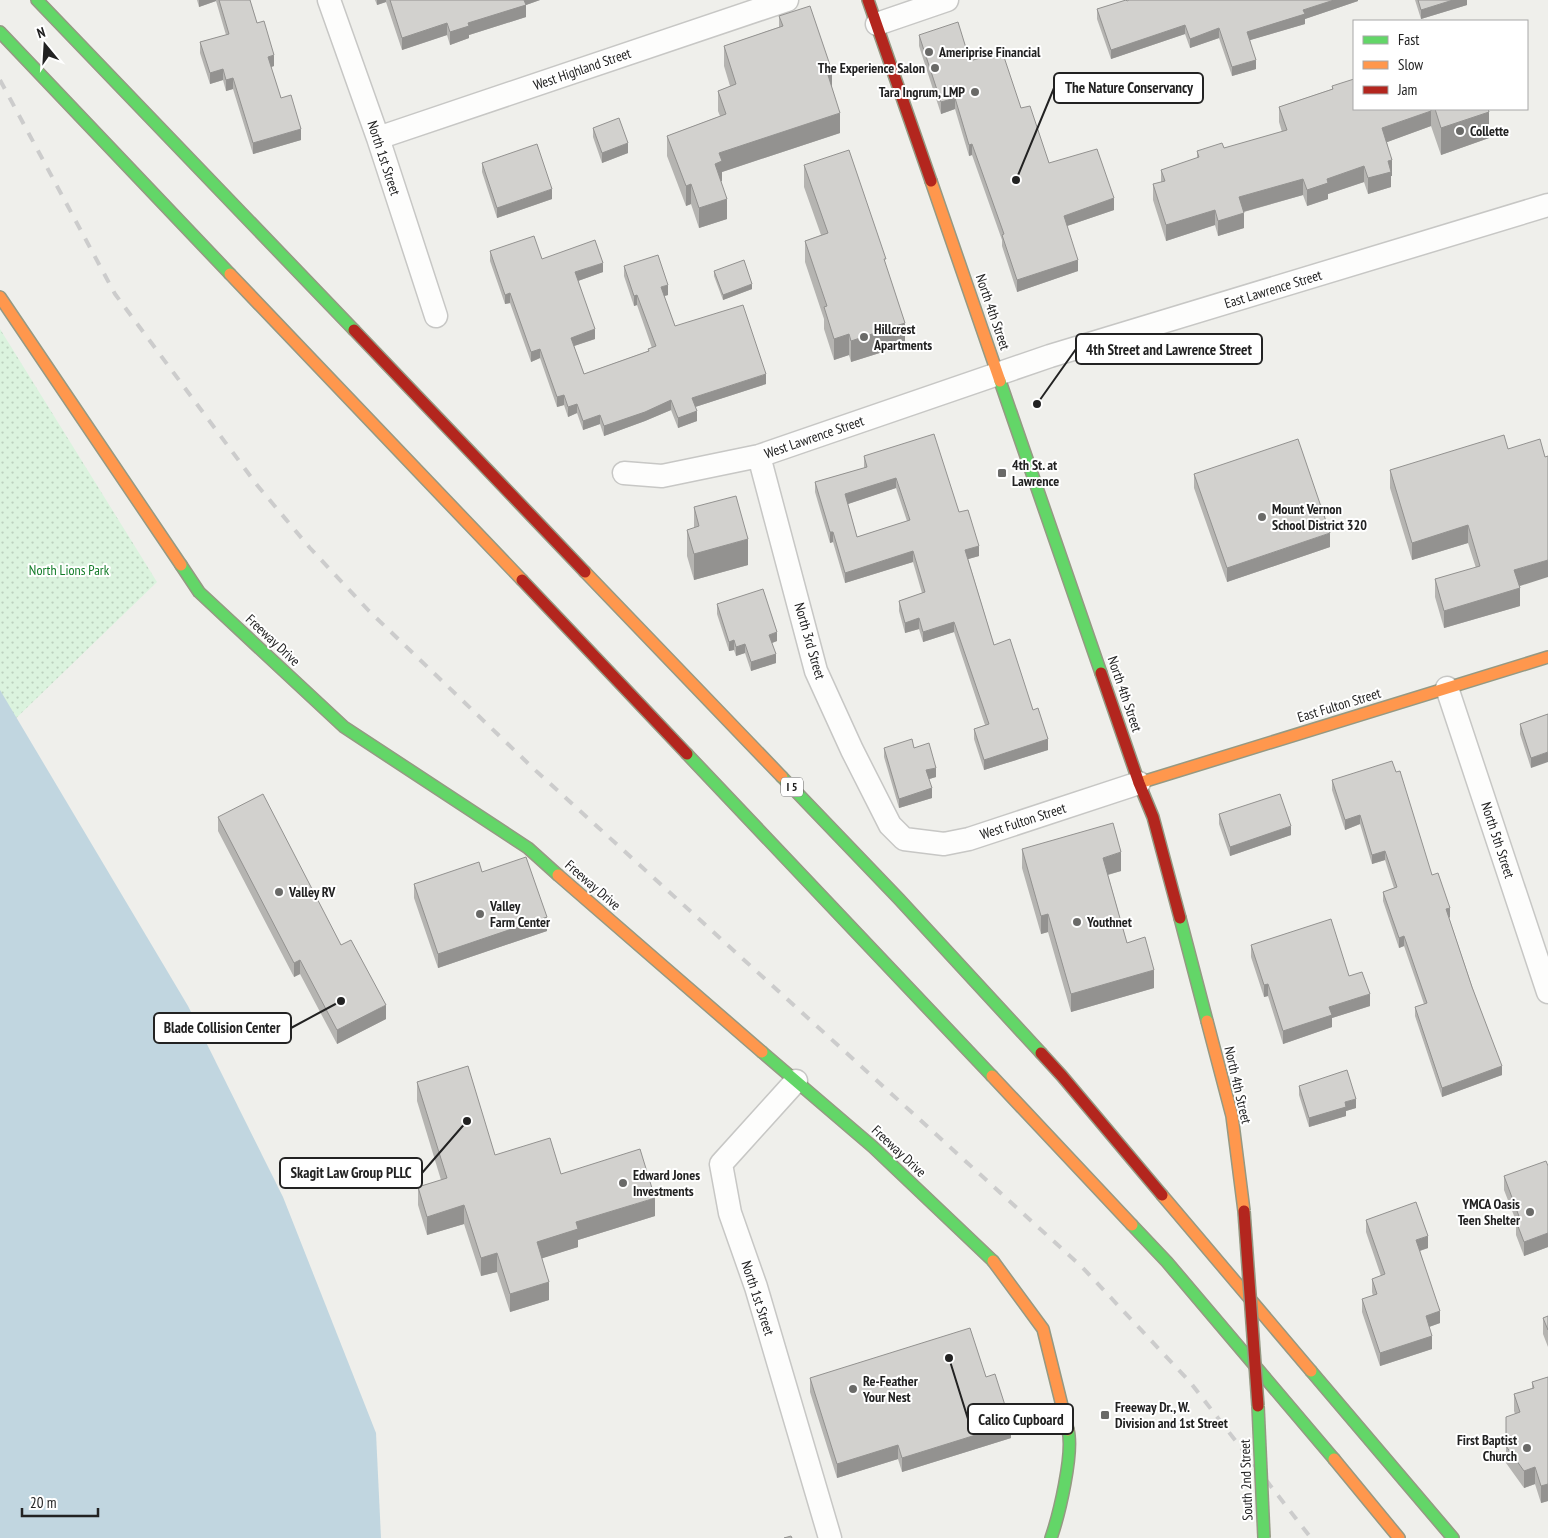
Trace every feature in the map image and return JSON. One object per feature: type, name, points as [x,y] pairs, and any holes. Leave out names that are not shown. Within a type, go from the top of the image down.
[{"type":"main road","name":"I 5","points":[[37,0],[899,899],[1049,1062],[1454,1538]]},
{"type":"main road","name":"North 4th Street","points":[[868,0],[1139,783],[1153,817],[1232,1116],[1244,1211],[1259,1421]]},
{"type":"main road","points":[[0,32],[824,897],[1167,1262],[1301,1418],[1399,1538]]},
{"type":"main road","name":"Freeway Drive","points":[[0,297],[199,592],[344,727],[528,848],[873,1147],[991,1258],[1043,1330],[1070,1437],[1068,1463],[1051,1538]]},
{"type":"main road","name":"East Fulton Street","points":[[1139,783],[1548,658]]},
{"type":"main road","name":"South 2nd Street","points":[[1259,1421],[1264,1538]]},
{"type":"street","name":"North 1st Street","points":[[329,0],[378,138],[436,316]]},
{"type":"street","name":"West Highland Street","points":[[378,138],[787,0]]},
{"type":"street","points":[[877,24],[947,0]]},
{"type":"street","name":"East Lawrence Street","points":[[999,374],[1050,356],[1548,205]]},
{"type":"street","name":"West Lawrence Street","points":[[624,472],[662,476],[759,456],[999,374]]},
{"type":"street","name":"North 3rd Street","points":[[759,456],[816,671],[852,750],[890,825],[904,839]]},
{"type":"street","name":"North 5th Street","points":[[1447,688],[1548,992]]},
{"type":"street","name":"West Fulton Street","points":[[904,839],[944,844],[969,839],[1139,783]]},
{"type":"street","name":"North 1st Street","points":[[796,1081],[721,1164],[730,1213],[766,1322],[830,1538]]},
{"type":"green space","name":"North Lions Park","points":[[0,329],[157,582],[8,726],[0,712]]},
{"type":"water","points":[[0,690],[188,1006],[283,1197],[376,1433],[381,1538],[0,1538]]},
{"type":"building","points":[[219,0],[250,0],[257,23],[264,21],[274,55],[268,57],[281,98],[291,95],[301,129],[253,143],[233,78],[226,80],[223,69],[210,73],[200,42],[229,34]]},
{"type":"building","points":[[390,0],[524,0],[526,5],[468,23],[469,26],[450,32],[447,23],[402,38]]},
{"type":"building","points":[[1126,0],[1334,0],[1303,10],[1305,14],[1247,32],[1256,60],[1232,67],[1219,28],[1190,39],[1185,25],[1111,50],[1097,9]]},
{"type":"building","points":[[1418,0],[1453,0],[1421,10]]},
{"type":"building","points":[[810,6],[832,71],[827,72],[840,113],[719,153],[722,161],[715,164],[727,199],[699,208],[691,184],[686,186],[667,136],[726,114],[718,91],[736,84],[724,46],[783,26],[779,16]]},
{"type":"building","points":[[958,22],[970,61],[1002,51],[1021,108],[1030,106],[1049,163],[1097,149],[1114,198],[1064,216],[1078,260],[1017,280],[1002,235],[1004,234],[972,144],[969,145],[955,98],[941,102],[919,35]]},
{"type":"building","points":[[1353,79],[1353,110],[1431,110],[1382,128],[1392,160],[1388,161],[1391,172],[1368,178],[1364,166],[1327,179],[1328,183],[1307,190],[1303,179],[1239,197],[1244,213],[1218,221],[1215,210],[1166,225],[1153,184],[1165,181],[1161,170],[1199,157],[1197,151],[1222,143],[1224,148],[1287,130],[1279,107],[1333,89],[1332,86]]},
{"type":"building","points":[[1435,110],[1488,110],[1489,112],[1441,128]]},
{"type":"building","points":[[619,118],[628,143],[602,153],[593,128]]},
{"type":"building","points":[[537,144],[552,189],[497,208],[482,163]]},
{"type":"building","points":[[849,150],[886,259],[884,259],[905,323],[851,341],[849,334],[834,339],[824,307],[827,306],[805,241],[828,233],[804,165]]},
{"type":"building","points":[[534,236],[542,259],[595,240],[603,263],[575,272],[595,329],[571,338],[584,374],[649,351],[648,349],[656,346],[637,295],[634,296],[624,266],[658,255],[668,285],[661,287],[675,326],[743,305],[766,374],[692,398],[697,411],[678,418],[671,400],[645,412],[604,426],[600,415],[583,421],[577,404],[568,407],[564,395],[557,397],[540,349],[531,352],[510,293],[505,295],[490,251]]},
{"type":"building","points":[[744,260],[752,284],[723,295],[714,271]]},
{"type":"building","points":[[934,434],[959,512],[968,510],[979,546],[965,550],[994,645],[1010,639],[1033,710],[1038,708],[1048,739],[984,760],[974,729],[989,724],[954,622],[923,632],[919,618],[905,623],[899,601],[925,592],[913,551],[845,573],[815,482],[867,467],[864,456]],"holes":[[[896,478],[910,520],[857,537],[845,494]]]},
{"type":"building","points":[[1504,435],[1508,449],[1540,439],[1545,457],[1548,456],[1548,560],[1514,570],[1520,588],[1444,611],[1435,579],[1480,566],[1468,525],[1412,543],[1390,470]]},
{"type":"building","name":"Mount Vernon School District 320","points":[[1298,439],[1330,533],[1227,568],[1194,474]]},
{"type":"building","points":[[736,496],[748,539],[694,554],[687,530],[699,526],[694,507]]},
{"type":"building","points":[[763,589],[777,632],[769,635],[776,654],[751,662],[745,644],[736,647],[734,640],[729,642],[717,604]]},
{"type":"building","points":[[1548,714],[1548,752],[1531,758],[1520,724]]},
{"type":"building","points":[[912,739],[914,748],[929,743],[936,768],[926,770],[932,788],[899,799],[884,748]]},
{"type":"building","points":[[1392,761],[1396,772],[1400,771],[1432,875],[1438,873],[1450,908],[1446,909],[1472,987],[1502,1066],[1442,1088],[1415,1007],[1427,1003],[1404,936],[1399,938],[1383,892],[1397,887],[1385,851],[1372,855],[1360,815],[1345,820],[1332,780]]},
{"type":"building","points":[[263,794],[341,945],[351,940],[386,1005],[337,1030],[300,960],[294,963],[218,817]]},
{"type":"building","points":[[1280,794],[1291,826],[1230,847],[1219,814]]},
{"type":"building","name":"Youthnet","points":[[1113,823],[1121,852],[1103,858],[1127,943],[1145,937],[1154,970],[1071,994],[1048,914],[1041,916],[1022,849]]},
{"type":"building","name":"Valley Farm Center","points":[[526,857],[547,917],[438,954],[414,884],[479,862],[482,872]]},
{"type":"building","points":[[1331,919],[1349,976],[1362,972],[1370,994],[1329,1007],[1332,1015],[1283,1031],[1268,984],[1264,985],[1251,945]]},
{"type":"building","points":[[468,1066],[495,1155],[550,1138],[561,1174],[640,1149],[655,1198],[576,1222],[578,1229],[537,1242],[549,1282],[510,1294],[497,1253],[481,1258],[464,1205],[427,1217],[418,1187],[447,1178],[417,1082]]},
{"type":"building","points":[[1347,1070],[1356,1099],[1345,1102],[1346,1107],[1309,1118],[1299,1086]]},
{"type":"building","name":"YMCA Oasis Teen Shelter","points":[[1546,1161],[1548,1166],[1548,1233],[1524,1242],[1516,1221],[1520,1219],[1504,1176]]},
{"type":"building","points":[[1416,1202],[1428,1236],[1416,1240],[1440,1311],[1426,1316],[1432,1336],[1380,1353],[1362,1299],[1377,1294],[1372,1279],[1385,1274],[1366,1220]]},
{"type":"building","points":[[1548,1316],[1548,1330],[1543,1318]]},
{"type":"building","points":[[970,1328],[986,1377],[995,1374],[1011,1424],[902,1458],[898,1445],[837,1464],[810,1378]]},
{"type":"building","name":"First Baptist Church","points":[[1548,1377],[1548,1484],[1541,1486],[1535,1467],[1524,1471],[1506,1446],[1506,1417],[1520,1412],[1514,1394],[1534,1388],[1532,1382]]},
{"type":"railway","points":[[0,80],[115,294],[257,485],[310,548],[369,611],[535,770],[1082,1267],[1190,1382],[1311,1538]]},
{"type":"traffic: fast","points":[[37,0],[354,330]]},
{"type":"traffic: fast","points":[[0,32],[230,274]]},
{"type":"traffic: fast","points":[[1000,381],[1101,673]]},
{"type":"traffic: fast","points":[[181,565],[199,592],[344,727],[528,848],[558,875]]},
{"type":"traffic: fast","points":[[687,754],[992,1076]]},
{"type":"traffic: fast","points":[[782,777],[899,899],[1041,1053]]},
{"type":"traffic: fast","points":[[1180,918],[1207,1021]]},
{"type":"traffic: fast","points":[[762,1052],[873,1147],[993,1261]]},
{"type":"traffic: fast","points":[[1132,1225],[1167,1262],[1334,1459]]},
{"type":"traffic: fast","points":[[1311,1371],[1453,1538]]},
{"type":"traffic: fast","points":[[1258,1406],[1264,1538]]},
{"type":"traffic: fast","points":[[1051,1538],[1058,1515],[1067,1468],[1069,1453],[1068,1430]]},
{"type":"traffic: slow","points":[[931,181],[1000,381]]},
{"type":"traffic: slow","points":[[230,274],[522,580]]},
{"type":"traffic: slow","points":[[0,297],[181,565]]},
{"type":"traffic: slow","points":[[585,572],[782,777]]},
{"type":"traffic: slow","points":[[1139,783],[1548,657]]},
{"type":"traffic: slow","points":[[558,875],[762,1052]]},
{"type":"traffic: slow","points":[[1207,1021],[1232,1116],[1244,1211]]},
{"type":"traffic: slow","points":[[992,1076],[1132,1225]]},
{"type":"traffic: slow","points":[[1162,1195],[1311,1371]]},
{"type":"traffic: slow","points":[[993,1261],[1043,1329],[1068,1430]]},
{"type":"traffic: slow","points":[[1334,1459],[1399,1538]]},
{"type":"traffic: jam","points":[[868,0],[931,181]]},
{"type":"traffic: jam","points":[[354,330],[585,572]]},
{"type":"traffic: jam","points":[[522,580],[687,754]]},
{"type":"traffic: jam","points":[[1101,673],[1139,783],[1153,817],[1180,918]]},
{"type":"traffic: jam","points":[[1041,1053],[1162,1195]]},
{"type":"traffic: jam","points":[[1244,1211],[1258,1406]]},
{"type":"place","name":"Ameriprise Financial","points":[[929,52]]},
{"type":"place","name":"The Experience Salon","points":[[935,68]]},
{"type":"place","name":"Tara Ingrum, LMP","points":[[975,92]]},
{"type":"place","name":"Collette","points":[[1460,131]]},
{"type":"place","name":"The Nature Conservancy","points":[[1016,180]]},
{"type":"place","name":"Hillcrest Apartments","points":[[864,337]]},
{"type":"place","name":"4th Street and Lawrence Street","points":[[1037,404]]},
{"type":"place","name":"4th St. at Lawrence","points":[[1002,473]]},
{"type":"place","name":"Mount Vernon School District 320","points":[[1262,517]]},
{"type":"place","name":"Valley RV","points":[[279,892]]},
{"type":"place","name":"Valley Farm Center","points":[[480,914]]},
{"type":"place","name":"Youthnet","points":[[1077,922]]},
{"type":"place","name":"Blade Collision Center","points":[[341,1001]]},
{"type":"place","name":"Skagit Law Group PLLC","points":[[467,1121]]},
{"type":"place","name":"Edward Jones Investments","points":[[623,1183]]},
{"type":"place","name":"YMCA Oasis Teen Shelter","points":[[1530,1212]]},
{"type":"place","name":"Calico Cupboard","points":[[949,1358]]},
{"type":"place","name":"Re-Feather Your Nest","points":[[853,1389]]},
{"type":"place","name":"Freeway Dr., W. Division and 1st Street","points":[[1105,1415]]},
{"type":"place","name":"First Baptist Church","points":[[1527,1448]]}]
